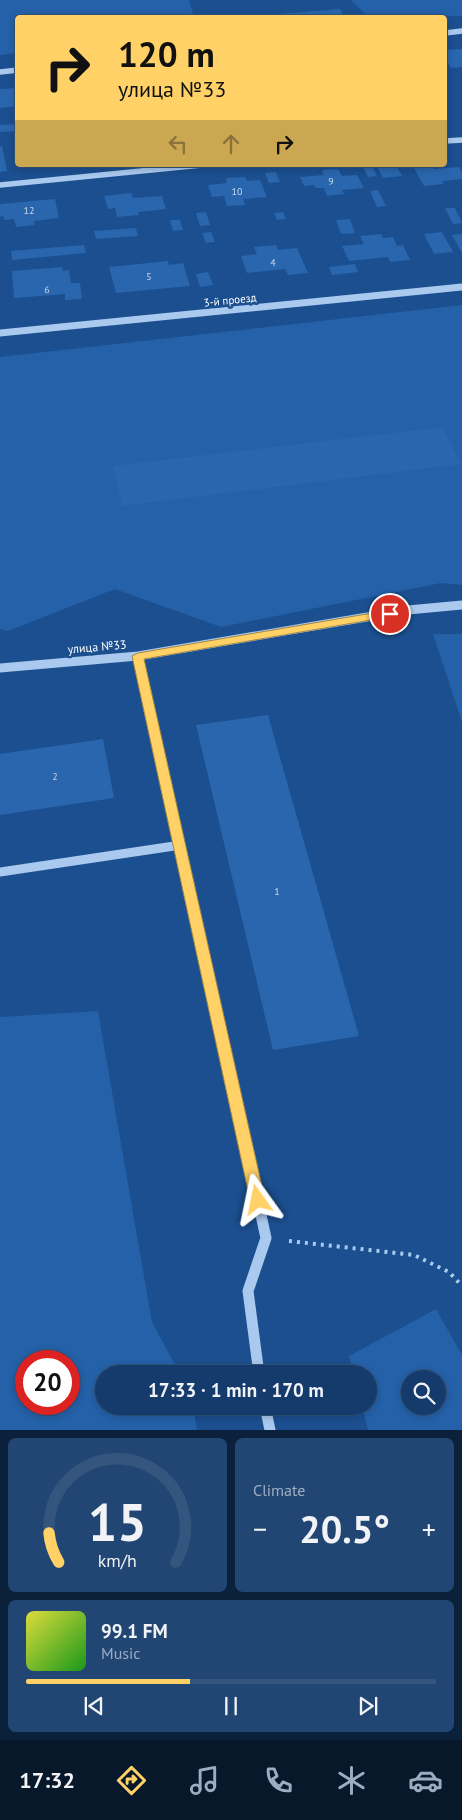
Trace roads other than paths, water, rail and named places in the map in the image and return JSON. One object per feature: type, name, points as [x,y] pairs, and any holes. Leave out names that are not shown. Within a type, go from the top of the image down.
[{"type":"street","points":[[447,33],[462,31]]},
{"type":"street","points":[[0,72],[15,70]]},
{"type":"street","points":[[447,141],[462,140]]},
{"type":"street","points":[[0,185],[182,167]]},
{"type":"street","name":"3-й проезд","points":[[0,332],[462,287]]},
{"type":"street","name":"улица №33","points":[[0,668],[138,656],[408,610],[462,605]]},
{"type":"street","points":[[138,656],[266,1238],[248,1291],[258,1365]]},
{"type":"street","points":[[0,872],[181,845]]},
{"type":"street","points":[[267,1415],[270,1430]]}]
